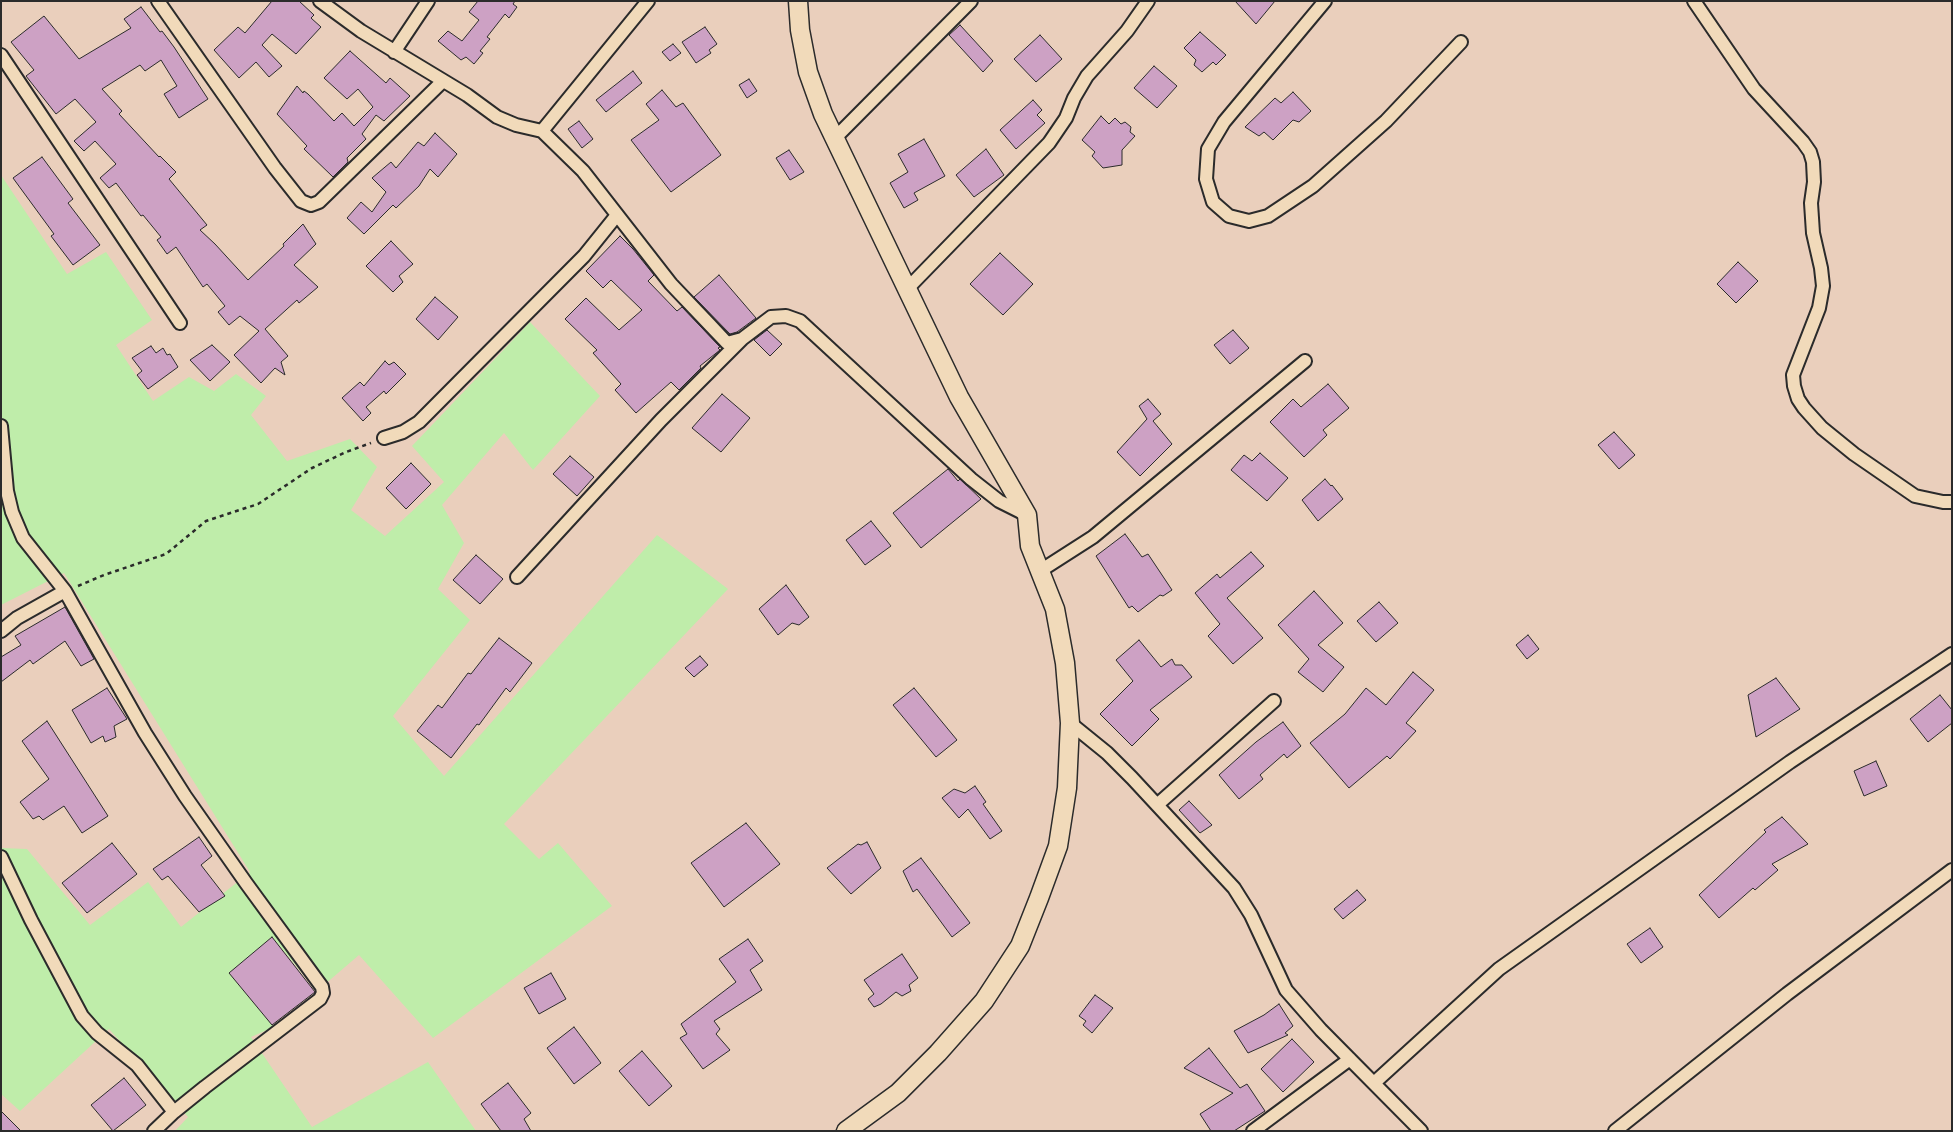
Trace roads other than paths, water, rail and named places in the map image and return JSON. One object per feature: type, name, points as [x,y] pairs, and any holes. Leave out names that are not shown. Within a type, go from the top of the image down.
[{"type":"main road","points":[[798,1],[800,30],[808,72],[834,139],[959,397],[1027,515],[1030,546],[1054,610],[1065,663],[1070,723],[1067,788],[1058,846],[1020,946],[984,1001],[938,1054],[898,1093],[846,1131]]},
{"type":"street","points":[[158,1],[275,168],[301,201],[311,205],[319,202],[443,81]]},
{"type":"street","points":[[320,1],[361,31],[443,81],[497,117],[516,125],[542,131],[583,171],[671,284],[727,343],[742,339]]},
{"type":"street","points":[[394,52],[428,1]]},
{"type":"street","points":[[542,131],[648,1]]},
{"type":"street","points":[[834,139],[971,1]]},
{"type":"street","points":[[907,289],[1049,143],[1066,118],[1074,98],[1087,76],[1127,31],[1148,1]]},
{"type":"street","points":[[1325,1],[1224,122],[1208,149],[1206,179],[1213,202],[1229,216],[1249,222],[1268,216],[1313,186],[1386,121],[1461,42]]},
{"type":"street","points":[[1694,1],[1754,89],[1803,142],[1810,152],[1813,162],[1814,182],[1811,204],[1813,233],[1823,286],[1819,308],[1793,375],[1798,399],[1822,428],[1854,454],[1915,496],[1952,502]]},
{"type":"street","points":[[1,55],[180,323]]},
{"type":"street","points":[[384,438],[403,432],[419,422],[584,256],[617,215]]},
{"type":"street","points":[[517,577],[661,420],[742,339],[771,317],[786,316],[800,321],[971,478],[999,501],[1027,515]]},
{"type":"street","points":[[1040,572],[1093,537],[1305,361]]},
{"type":"street","points":[[1,426],[7,491],[12,512],[23,538],[65,591],[146,734],[185,796],[322,987],[320,999],[174,1112],[154,1131]]},
{"type":"street","points":[[1,631],[18,618],[65,591]]},
{"type":"street","points":[[1374,1083],[1499,969],[1790,762],[1952,654]]},
{"type":"street","points":[[1158,805],[1274,701]]},
{"type":"street","points":[[1070,723],[1107,753],[1158,805],[1234,888],[1251,915],[1286,990],[1421,1131]]},
{"type":"street","points":[[1,857],[35,928],[82,1016],[97,1033],[115,1045],[137,1065],[174,1112]]},
{"type":"street","points":[[1614,1131],[1664,1089],[1787,994],[1952,870]]},
{"type":"street","points":[[1253,1131],[1350,1059]]}]
